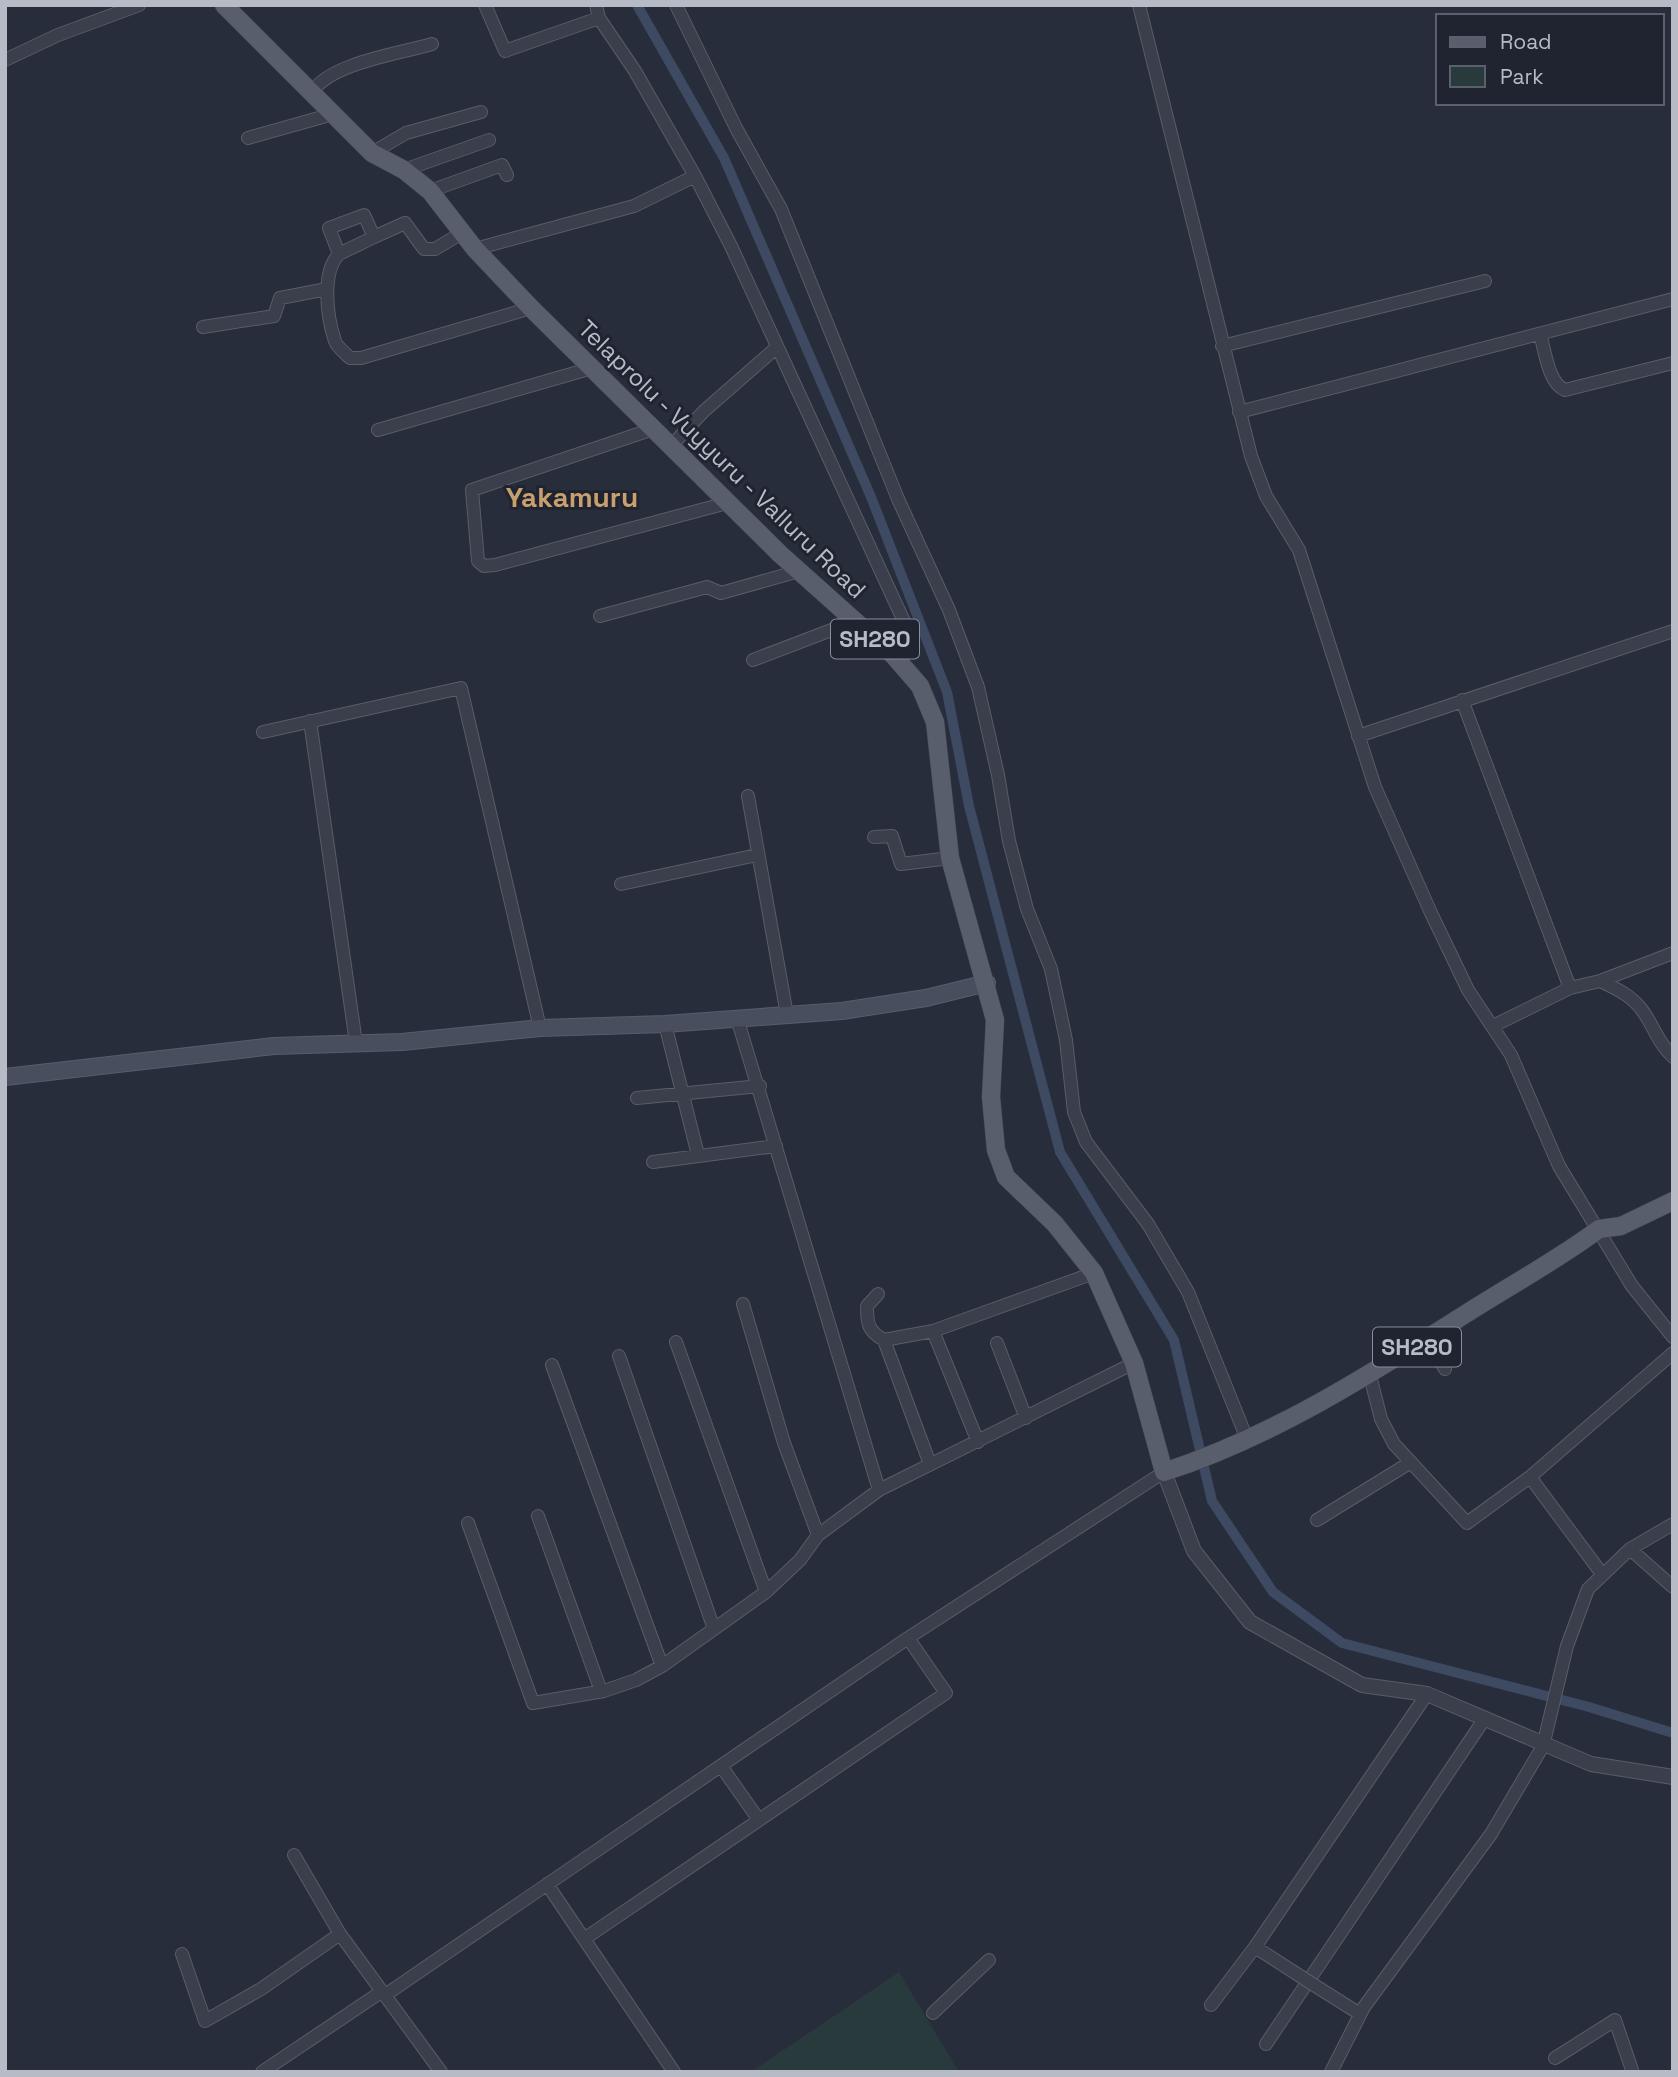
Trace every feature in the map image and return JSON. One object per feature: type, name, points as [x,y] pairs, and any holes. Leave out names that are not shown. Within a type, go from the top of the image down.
[{"type":"main road","name":"Telaprolu - Vuyyuru - Valluru Road","points":[[224,5],[372,153],[404,170],[430,191],[462,233],[531,308],[727,503],[799,572],[894,656],[920,686],[935,722],[950,859],[963,912],[987,983],[995,1020],[991,1097],[996,1150],[1006,1177],[1055,1224],[1094,1273],[1134,1363],[1171,1469]]},
{"type":"main road","points":[[5,1077],[274,1046],[402,1042],[540,1028],[665,1024],[787,1015],[881,1006],[987,983]]},
{"type":"main road","name":"SH280","points":[[1171,1469],[1247,1439],[1428,1340],[1599,1229],[1621,1226],[1673,1201]]},
{"type":"street","points":[[5,60],[58,35],[139,5]]},
{"type":"street","points":[[485,5],[505,51],[597,12],[635,71],[695,176],[914,641],[894,656]]},
{"type":"street","points":[[676,5],[736,128],[781,209],[898,499],[949,610],[978,687],[998,775],[1009,841],[1027,909],[1051,969],[1066,1040],[1074,1112],[1086,1142],[1148,1224],[1188,1292],[1247,1439]]},
{"type":"street","points":[[1139,5],[1222,346],[1258,478],[1299,550],[1375,787],[1468,990],[1511,1055],[1559,1166],[1632,1286],[1673,1337]]},
{"type":"street","points":[[312,92],[320,80],[339,70],[432,44]]},
{"type":"street","points":[[372,153],[406,133],[481,112]]},
{"type":"street","points":[[248,138],[333,114]]},
{"type":"street","points":[[404,170],[489,140]]},
{"type":"street","points":[[430,191],[502,165],[506,176]]},
{"type":"street","points":[[475,248],[634,206],[695,176]]},
{"type":"street","points":[[339,254],[329,228],[364,215],[374,237]]},
{"type":"street","points":[[462,233],[435,249],[424,248],[405,223],[339,254],[330,263],[327,289],[335,343],[350,358],[378,354],[531,308]]},
{"type":"street","points":[[1222,346],[1485,281]]},
{"type":"street","points":[[203,327],[274,316],[280,298],[327,289]]},
{"type":"street","points":[[1239,412],[1673,299]]},
{"type":"street","points":[[1540,334],[1552,376],[1559,388],[1565,390],[1673,363]]},
{"type":"street","points":[[671,446],[704,411],[776,348]]},
{"type":"street","points":[[378,430],[592,368]]},
{"type":"street","points":[[653,429],[472,490],[478,561],[484,566],[495,565],[727,503]]},
{"type":"street","points":[[600,616],[707,587],[721,593],[799,572]]},
{"type":"street","points":[[753,660],[855,621]]},
{"type":"street","points":[[1358,736],[1673,631]]},
{"type":"street","points":[[262,732],[461,688],[540,1028]]},
{"type":"street","points":[[1462,700],[1570,988]]},
{"type":"street","points":[[310,721],[356,1044]]},
{"type":"street","points":[[748,796],[787,1015]]},
{"type":"street","points":[[874,837],[892,836],[901,864],[950,859]]},
{"type":"street","points":[[621,884],[757,855]]},
{"type":"street","points":[[1493,1026],[1570,988],[1600,981],[1673,953]]},
{"type":"street","points":[[1600,981],[1625,993],[1642,1010],[1659,1044],[1673,1056]]},
{"type":"street","points":[[737,1018],[760,1086],[879,1490]]},
{"type":"street","points":[[665,1024],[680,1093],[698,1155]]},
{"type":"street","points":[[637,1098],[760,1086]]},
{"type":"street","points":[[653,1163],[776,1146]]},
{"type":"street","points":[[884,1340],[933,1331],[1094,1273]]},
{"type":"street","points":[[878,1294],[867,1306],[867,1323],[871,1332],[884,1340],[930,1464]]},
{"type":"street","points":[[743,1304],[784,1443],[818,1535]]},
{"type":"street","points":[[933,1331],[978,1442]]},
{"type":"street","points":[[1428,1340],[1445,1369]]},
{"type":"street","points":[[676,1342],[766,1592]]},
{"type":"street","points":[[997,1343],[1026,1418]]},
{"type":"street","points":[[1369,1372],[1381,1419],[1394,1444],[1467,1523],[1530,1477],[1673,1353]]},
{"type":"street","points":[[619,1356],[714,1629]]},
{"type":"street","points":[[468,1523],[533,1703],[601,1691],[636,1680],[662,1666],[766,1592],[800,1560],[818,1535],[879,1490],[1134,1363]]},
{"type":"street","points":[[552,1365],[662,1666]]},
{"type":"street","points":[[1317,1520],[1411,1462]]},
{"type":"street","points":[[262,2072],[547,1884],[908,1638],[1171,1469],[1194,1551],[1250,1622],[1362,1685],[1427,1694],[1543,1746],[1591,1764],[1673,1777]]},
{"type":"street","points":[[1530,1477],[1602,1574]]},
{"type":"street","points":[[538,1516],[601,1691]]},
{"type":"street","points":[[1331,2072],[1360,2014],[1397,1958],[1492,1834],[1543,1746],[1583,1599],[1602,1574],[1630,1549],[1673,1524]]},
{"type":"street","points":[[1630,1549],[1673,1587]]},
{"type":"street","points":[[584,1939],[946,1693],[908,1638]]},
{"type":"street","points":[[1211,2005],[1255,1947],[1427,1694]]},
{"type":"street","points":[[1266,2044],[1485,1718]]},
{"type":"street","points":[[721,1766],[759,1820]]},
{"type":"street","points":[[294,1854],[340,1934],[386,1991],[441,2072]]},
{"type":"street","points":[[547,1884],[674,2072]]},
{"type":"street","points":[[182,1954],[205,2021],[261,1989],[340,1934]]},
{"type":"street","points":[[1255,1947],[1360,2014]]},
{"type":"street","points":[[933,2013],[989,1960]]},
{"type":"street","points":[[1555,2058],[1615,2020],[1632,2071]]},
{"type":"green space","points":[[899,1972],[959,2072],[751,2072]]},
{"type":"waterway","points":[[637,5],[724,158],[871,497],[947,692],[969,806],[1060,1152],[1174,1340],[1212,1501],[1273,1592],[1342,1643],[1589,1707],[1673,1733]]},
{"type":"district","name":"Yakamuru","points":[[572,497]]}]
